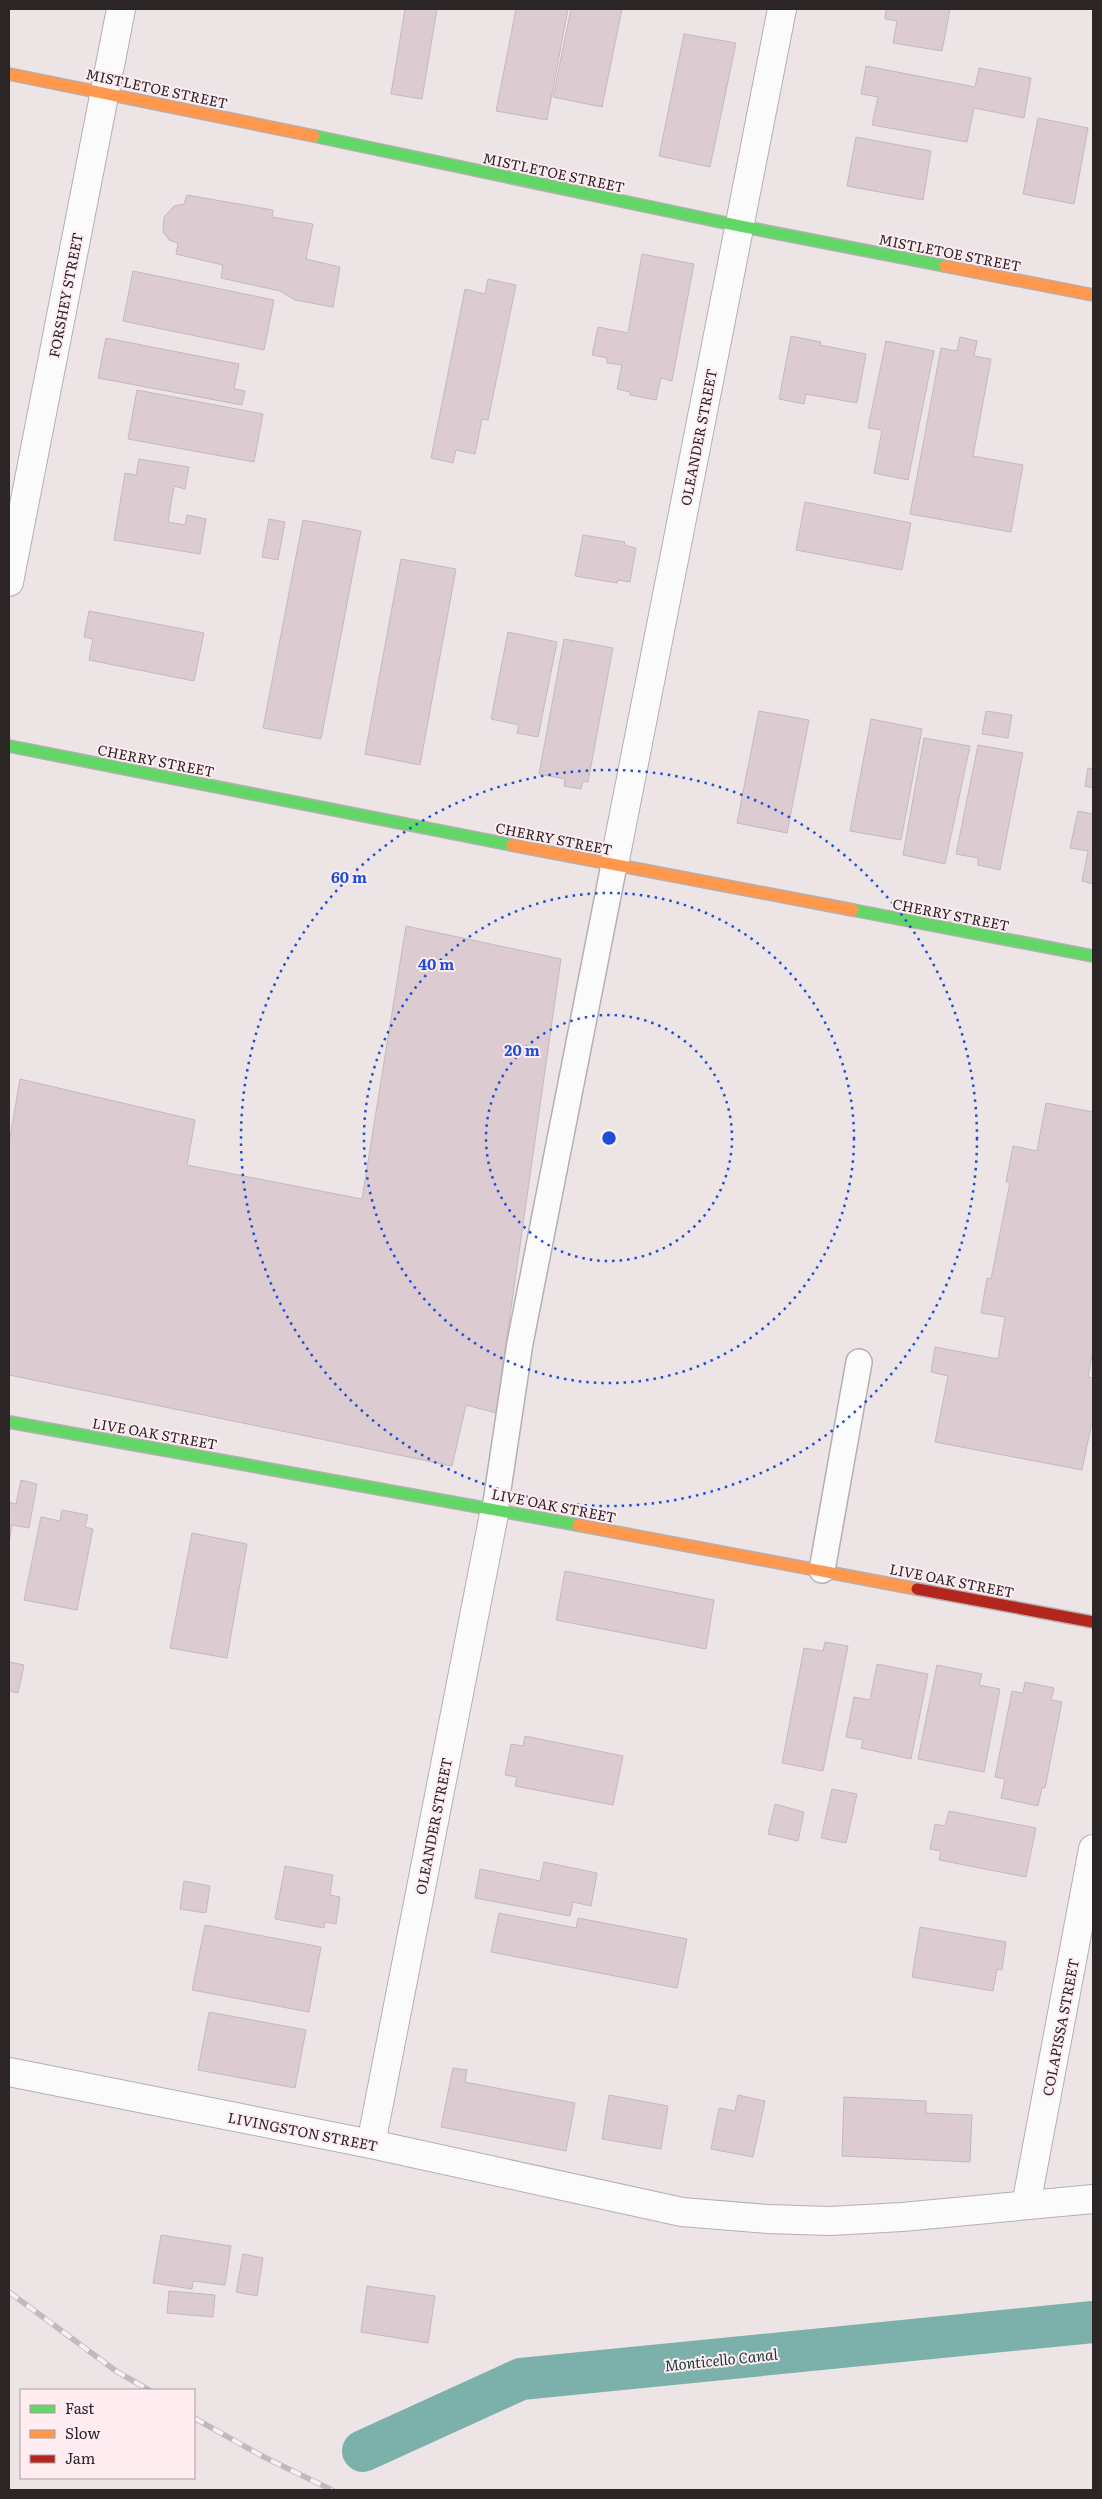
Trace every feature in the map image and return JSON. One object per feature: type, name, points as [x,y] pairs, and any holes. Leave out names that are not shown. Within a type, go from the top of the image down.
[{"type":"street","name":"FORSHEY STREET","points":[[9,582],[121,9]]},
{"type":"street","name":"OLEANDER STREET","points":[[614,865],[782,9]]},
{"type":"street","name":"MISTLETOE STREET","points":[[9,74],[105,92],[740,226],[1093,296]]},
{"type":"street","name":"CHERRY STREET","points":[[9,746],[614,865],[1093,956]]},
{"type":"street","name":"LIVE OAK STREET","points":[[9,1422],[495,1509],[1093,1622]]},
{"type":"street","name":"OLEANDER STREET","points":[[372,2144],[495,1509]]},
{"type":"street","name":"COLAPISSA STREET","points":[[1026,2206],[1093,1849]]},
{"type":"street","name":"LIVINGSTON STREET","points":[[9,2072],[372,2144],[682,2212],[768,2219],[830,2221],[902,2217],[1093,2199]]},
{"type":"lane","points":[[495,1509],[520,1343],[614,865]]},
{"type":"lane","points":[[822,1570],[859,1362]]},
{"type":"building","points":[[405,9],[437,9],[422,99],[391,94]]},
{"type":"building","points":[[516,9],[568,9],[547,120],[496,111]]},
{"type":"building","points":[[571,9],[622,9],[602,107],[553,97]]},
{"type":"building","points":[[886,9],[950,9],[942,51],[893,43],[897,21],[885,19]]},
{"type":"building","points":[[684,34],[736,43],[710,167],[659,156]]},
{"type":"building","points":[[866,66],[975,87],[979,68],[1031,78],[1024,118],[974,108],[967,142],[872,125],[878,97],[861,94]]},
{"type":"building","points":[[1038,118],[1088,128],[1074,204],[1023,194]]},
{"type":"building","points":[[856,137],[931,151],[923,200],[847,186]]},
{"type":"building","points":[[187,195],[273,210],[272,217],[313,224],[306,259],[340,267],[333,307],[295,300],[280,291],[221,278],[223,265],[176,254],[178,243],[169,240],[163,232],[164,217],[174,206],[184,204]]},
{"type":"building","points":[[642,254],[694,264],[672,381],[661,378],[656,400],[630,395],[630,392],[617,389],[622,365],[607,363],[607,358],[592,355],[598,327],[628,333]]},
{"type":"building","points":[[133,271],[274,300],[264,350],[123,321]]},
{"type":"building","points":[[488,279],[516,285],[488,420],[482,419],[475,454],[456,450],[453,463],[431,458],[465,289],[485,294]]},
{"type":"building","points":[[791,336],[821,342],[820,345],[866,354],[857,403],[806,394],[804,404],[779,399]]},
{"type":"building","points":[[960,337],[977,341],[974,356],[991,359],[973,456],[1023,465],[1011,532],[910,514],[941,348],[957,351]]},
{"type":"building","points":[[106,338],[239,364],[234,389],[245,391],[242,405],[98,378]]},
{"type":"building","points":[[886,341],[934,351],[908,480],[874,473],[882,430],[868,428]]},
{"type":"building","points":[[137,390],[263,414],[254,462],[128,439]]},
{"type":"building","points":[[139,459],[189,467],[185,489],[174,486],[168,522],[185,525],[187,515],[206,519],[200,554],[114,540],[125,473],[136,475]]},
{"type":"building","points":[[805,502],[911,523],[902,570],[796,550]]},
{"type":"building","points":[[269,519],[285,522],[278,560],[262,557]]},
{"type":"building","points":[[303,520],[361,531],[321,739],[263,728]]},
{"type":"building","points":[[583,535],[625,542],[624,545],[636,548],[630,582],[618,580],[617,583],[575,576]]},
{"type":"building","points":[[401,559],[456,569],[420,765],[365,754]]},
{"type":"building","points":[[89,611],[204,633],[194,681],[89,660],[93,639],[84,637]]},
{"type":"building","points":[[508,632],[557,642],[538,737],[517,733],[519,725],[491,719]]},
{"type":"building","points":[[564,639],[613,648],[588,782],[583,781],[581,789],[564,786],[565,779],[539,774]]},
{"type":"building","points":[[759,711],[809,720],[787,833],[737,823]]},
{"type":"building","points":[[986,711],[1012,715],[1008,738],[982,734]]},
{"type":"building","points":[[871,719],[922,729],[901,840],[850,831]]},
{"type":"building","points":[[924,738],[970,746],[945,864],[903,855]]},
{"type":"building","points":[[978,745],[1023,753],[1000,870],[978,865],[978,858],[956,854]]},
{"type":"building","points":[[1088,768],[1093,769],[1093,788],[1085,786]]},
{"type":"building","points":[[1078,811],[1093,814],[1093,884],[1082,881],[1088,851],[1070,848]]},
{"type":"building","points":[[406,926],[561,959],[496,1413],[466,1405],[452,1466],[9,1375],[9,1143],[20,1079],[195,1120],[187,1165],[362,1199]]},
{"type":"building","points":[[1046,1103],[1093,1112],[1093,1350],[1088,1377],[1093,1378],[1093,1427],[1091,1426],[1082,1470],[935,1442],[948,1376],[931,1372],[935,1347],[998,1359],[1005,1317],[981,1313],[987,1278],[991,1279],[1010,1182],[1006,1182],[1013,1146],[1037,1151]]},
{"type":"building","points":[[21,1480],[37,1484],[29,1528],[12,1525],[9,1543],[9,1502],[16,1504]]},
{"type":"building","points":[[62,1510],[88,1515],[85,1527],[93,1529],[77,1610],[24,1600],[41,1517],[60,1521]]},
{"type":"building","points":[[192,1533],[247,1544],[227,1658],[170,1648]]},
{"type":"building","points":[[565,1571],[714,1600],[706,1649],[556,1620]]},
{"type":"building","points":[[825,1642],[848,1646],[823,1771],[782,1763],[804,1648],[823,1651]]},
{"type":"building","points":[[9,1662],[24,1665],[18,1693],[9,1691]]},
{"type":"building","points":[[877,1664],[928,1674],[911,1759],[861,1748],[863,1740],[846,1737],[854,1697],[870,1700]]},
{"type":"building","points":[[937,1665],[982,1674],[979,1685],[1000,1689],[984,1772],[918,1759]]},
{"type":"building","points":[[1025,1682],[1054,1688],[1051,1700],[1062,1702],[1045,1788],[1042,1788],[1038,1806],[1001,1798],[1005,1779],[995,1777],[1012,1691],[1023,1693]]},
{"type":"building","points":[[525,1736],[623,1756],[613,1805],[515,1786],[517,1777],[505,1775],[511,1744],[523,1746]]},
{"type":"building","points":[[832,1789],[857,1794],[846,1843],[821,1838]]},
{"type":"building","points":[[775,1804],[804,1812],[798,1841],[768,1834]]},
{"type":"building","points":[[949,1811],[1036,1828],[1026,1877],[939,1860],[941,1851],[930,1849],[935,1824],[945,1826]]},
{"type":"building","points":[[544,1862],[597,1873],[591,1906],[573,1902],[570,1916],[475,1898],[480,1869],[540,1881]]},
{"type":"building","points":[[285,1866],[333,1875],[330,1895],[340,1897],[336,1924],[325,1922],[324,1928],[275,1919]]},
{"type":"building","points":[[184,1881],[210,1886],[206,1913],[180,1909]]},
{"type":"building","points":[[499,1913],[576,1928],[578,1918],[687,1939],[677,1988],[491,1952]]},
{"type":"building","points":[[205,1925],[321,1947],[309,2012],[192,1990]]},
{"type":"building","points":[[920,1927],[1006,1942],[1002,1970],[997,1969],[993,1991],[912,1977]]},
{"type":"building","points":[[209,2012],[306,2030],[295,2088],[198,2070]]},
{"type":"building","points":[[453,2068],[467,2070],[465,2082],[575,2103],[566,2151],[441,2127]]},
{"type":"building","points":[[609,2095],[668,2106],[661,2149],[602,2139]]},
{"type":"building","points":[[738,2095],[765,2101],[753,2157],[711,2149],[719,2108],[735,2111]]},
{"type":"building","points":[[844,2097],[926,2101],[926,2113],[972,2115],[970,2162],[842,2156]]},
{"type":"building","points":[[161,2235],[231,2246],[225,2285],[193,2281],[192,2289],[153,2283]]},
{"type":"building","points":[[243,2254],[263,2258],[257,2296],[236,2292]]},
{"type":"building","points":[[367,2286],[435,2296],[428,2343],[361,2332]]},
{"type":"building","points":[[169,2291],[215,2295],[213,2317],[167,2313]]},
{"type":"waterway","name":"Monticello Canal","points":[[363,2451],[521,2379],[1093,2322]]},
{"type":"railway","points":[[9,2292],[116,2371],[147,2389]]},
{"type":"railway","points":[[195,2419],[264,2457],[332,2490]]},
{"type":"traffic: fast","points":[[314,136],[740,226],[945,266]]},
{"type":"traffic: fast","points":[[9,746],[512,845]]},
{"type":"traffic: fast","points":[[853,910],[1093,956]]},
{"type":"traffic: fast","points":[[9,1422],[578,1525]]},
{"type":"traffic: slow","points":[[9,74],[314,136]]},
{"type":"traffic: slow","points":[[945,266],[1093,295]]},
{"type":"traffic: slow","points":[[512,845],[853,910]]},
{"type":"traffic: slow","points":[[578,1525],[917,1589]]},
{"type":"traffic: jam","points":[[917,1589],[1093,1622]]}]
